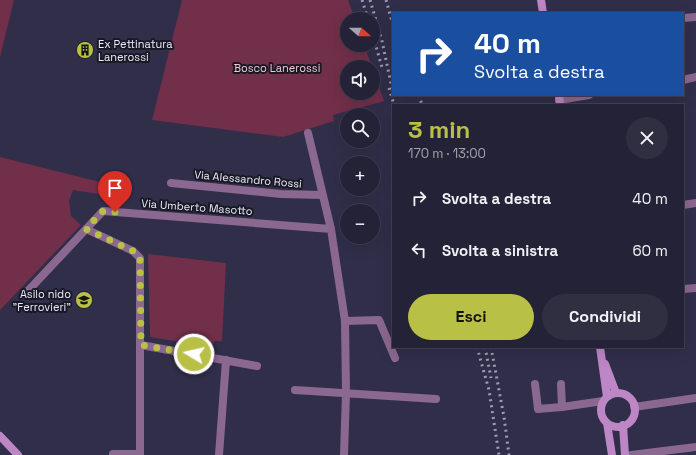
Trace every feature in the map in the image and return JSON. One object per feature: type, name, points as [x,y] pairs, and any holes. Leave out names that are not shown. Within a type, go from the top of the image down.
[{"type":"main road","points":[[541,0],[543,12]]},
{"type":"main road","points":[[601,350],[616,393]]},
{"type":"main road","points":[[601,350],[605,399],[601,410],[607,423],[612,455]]},
{"type":"main road","points":[[605,399],[616,393],[623,394],[629,397],[634,407],[632,419],[623,426],[616,426],[607,423]]},
{"type":"main road","points":[[623,426],[625,455]]},
{"type":"main road","points":[[0,436],[18,455]]},
{"type":"street","points":[[684,18],[696,17]]},
{"type":"street","points":[[684,80],[696,78]]},
{"type":"street","points":[[559,100],[583,96]]},
{"type":"street","name":"Via Alessandro Rossi","points":[[308,133],[331,229],[345,321],[346,392],[344,455]]},
{"type":"street","name":"Via Alessandro Rossi","points":[[171,183],[281,194],[322,195]]},
{"type":"street","points":[[684,205],[696,203]]},
{"type":"street","name":"Via Umberto Masotto","points":[[26,293],[103,211],[331,229]]},
{"type":"street","points":[[86,229],[133,251],[140,258],[140,455],[113,455]]},
{"type":"street","points":[[684,289],[696,288]]},
{"type":"street","points":[[345,321],[379,320],[395,358]]},
{"type":"street","points":[[141,345],[257,366]]},
{"type":"street","points":[[219,455],[226,360]]},
{"type":"street","points":[[534,384],[538,409],[562,407],[605,399]]},
{"type":"street","points":[[560,384],[562,407]]},
{"type":"street","points":[[295,390],[346,392],[436,399]]},
{"type":"street","points":[[634,407],[696,398]]},
{"type":"street","points":[[631,455],[696,447]]},
{"type":"green space","points":[[0,0],[14,0],[0,57]]},
{"type":"green space","name":"Bosco Lanerossi","points":[[182,0],[348,0],[352,12],[340,12],[340,52],[367,52],[369,60],[340,60],[340,100],[380,100],[380,90],[384,101],[358,108],[340,108],[340,113],[333,115],[334,121],[283,137],[152,120]]},
{"type":"green space","points":[[0,157],[104,183],[99,194],[73,190],[69,201],[71,216],[81,225],[0,310]]},
{"type":"green space","points":[[148,254],[226,263],[222,341],[215,341],[211,347],[150,337]]},
{"type":"railway","points":[[362,0],[366,12]]},
{"type":"railway","points":[[370,0],[382,41],[392,88]]},
{"type":"railway","points":[[386,0],[392,21]]},
{"type":"railway","points":[[378,52],[382,67]]},
{"type":"railway","points":[[389,88],[394,104]]},
{"type":"railway","points":[[419,96],[422,104]]},
{"type":"railway","points":[[477,348],[489,390],[499,455]]},
{"type":"railway","points":[[485,348],[491,378]]},
{"type":"railway","points":[[491,348],[504,417],[509,455]]},
{"type":"place","name":"Ex Pettinatura Lanerossi","points":[[85,50]]},
{"type":"place","name":"Asilo nido \"Ferrovieri\"","points":[[84,300]]},
{"type":"route","points":[[115,212],[103,211],[86,229],[133,251],[140,258],[141,345],[194,354]]}]
